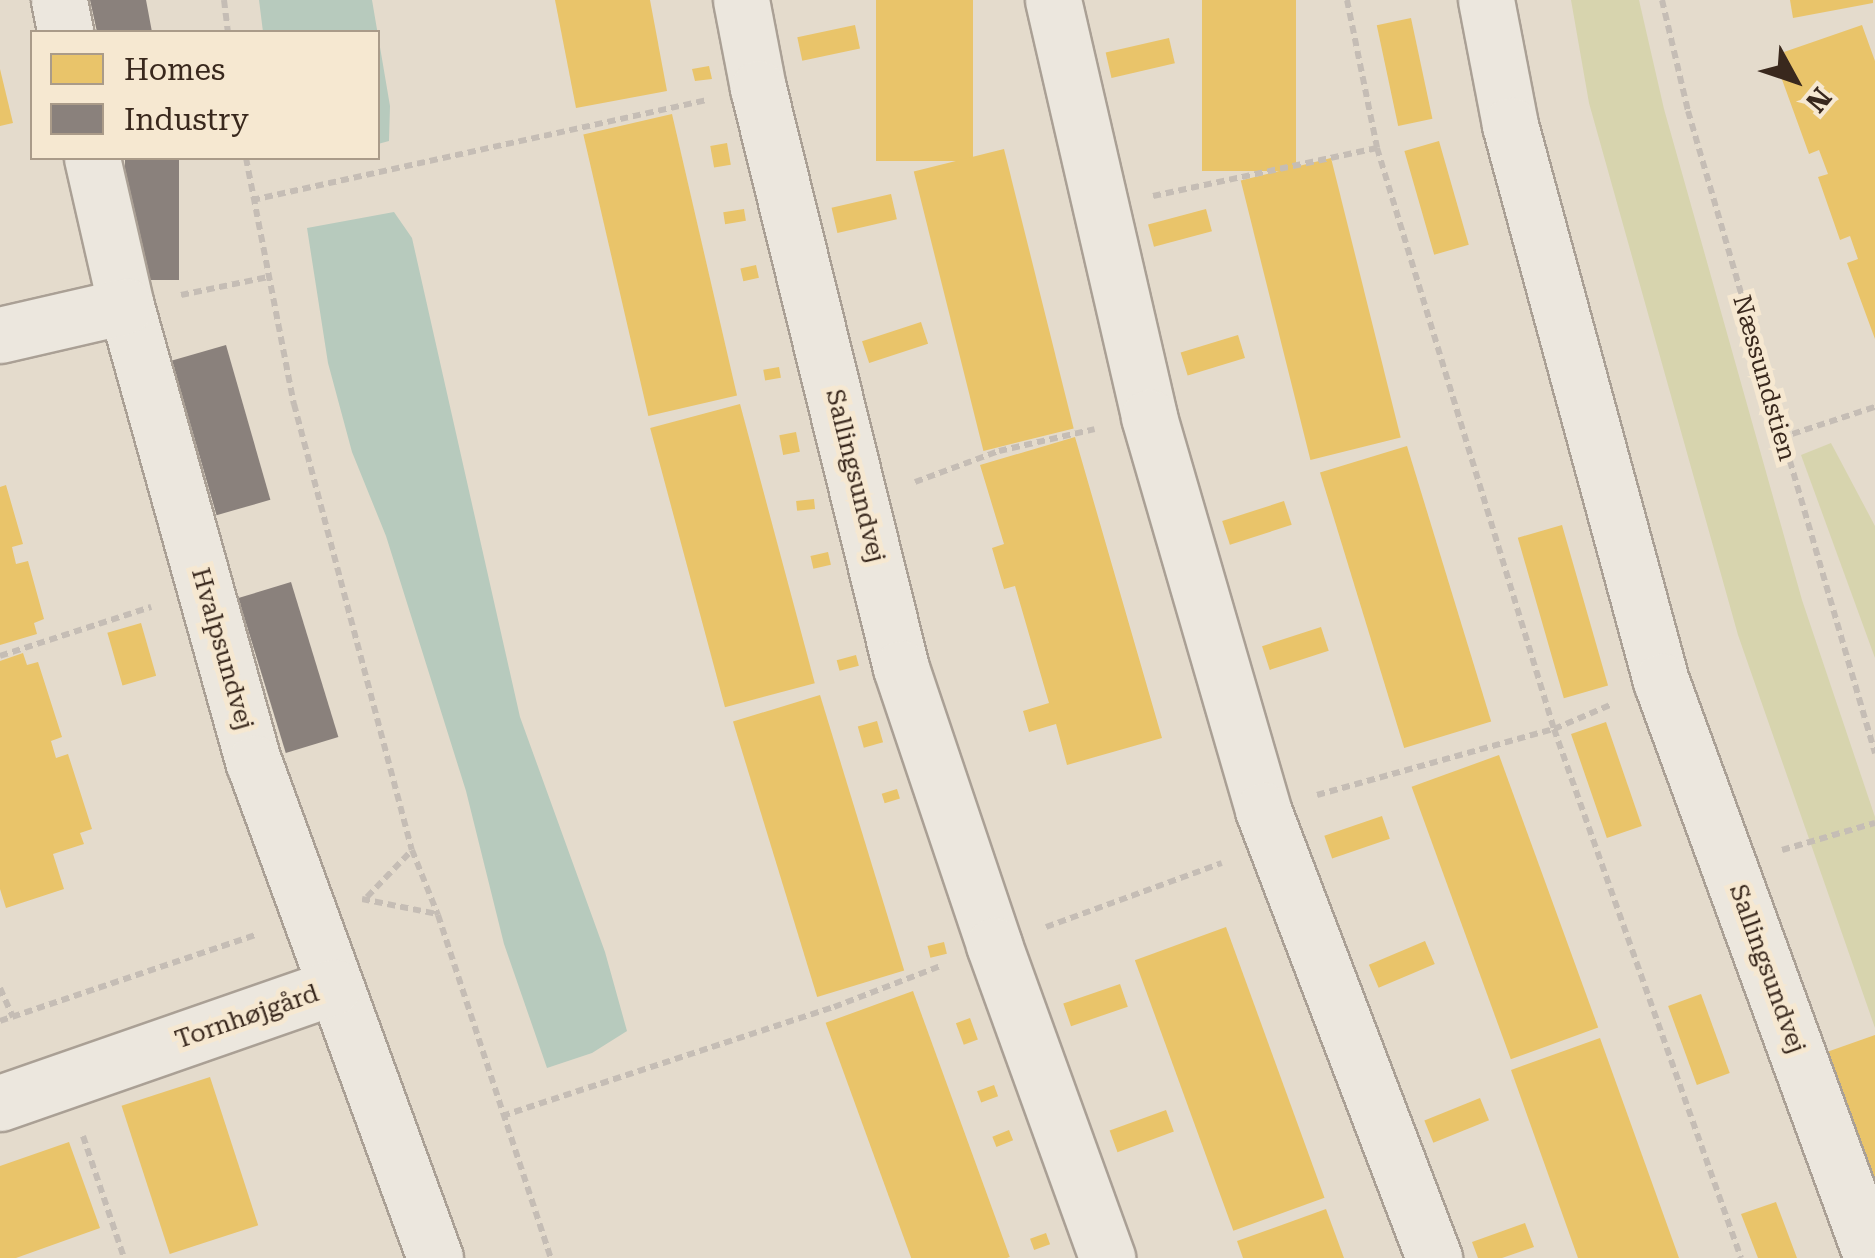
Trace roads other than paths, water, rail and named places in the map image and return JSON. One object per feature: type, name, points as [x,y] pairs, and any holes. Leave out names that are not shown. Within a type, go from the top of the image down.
[{"type":"street","points":[[59,0],[65,30]]},
{"type":"street","name":"Sallingsundvej","points":[[742,0],[758,88],[901,668],[994,945],[1107,1258]]},
{"type":"street","points":[[1053,0],[1149,417],[1269,827],[1434,1258]]},
{"type":"street","name":"Sallingsundvej","points":[[1486,0],[1510,125],[1661,681],[1872,1258]]},
{"type":"street","name":"Hvalpsundvej","points":[[92,160],[126,306],[254,763],[333,987]]},
{"type":"street","points":[[0,335],[126,306]]},
{"type":"street","name":"Tornhøjgård","points":[[0,1103],[333,987],[435,1258]]}]
